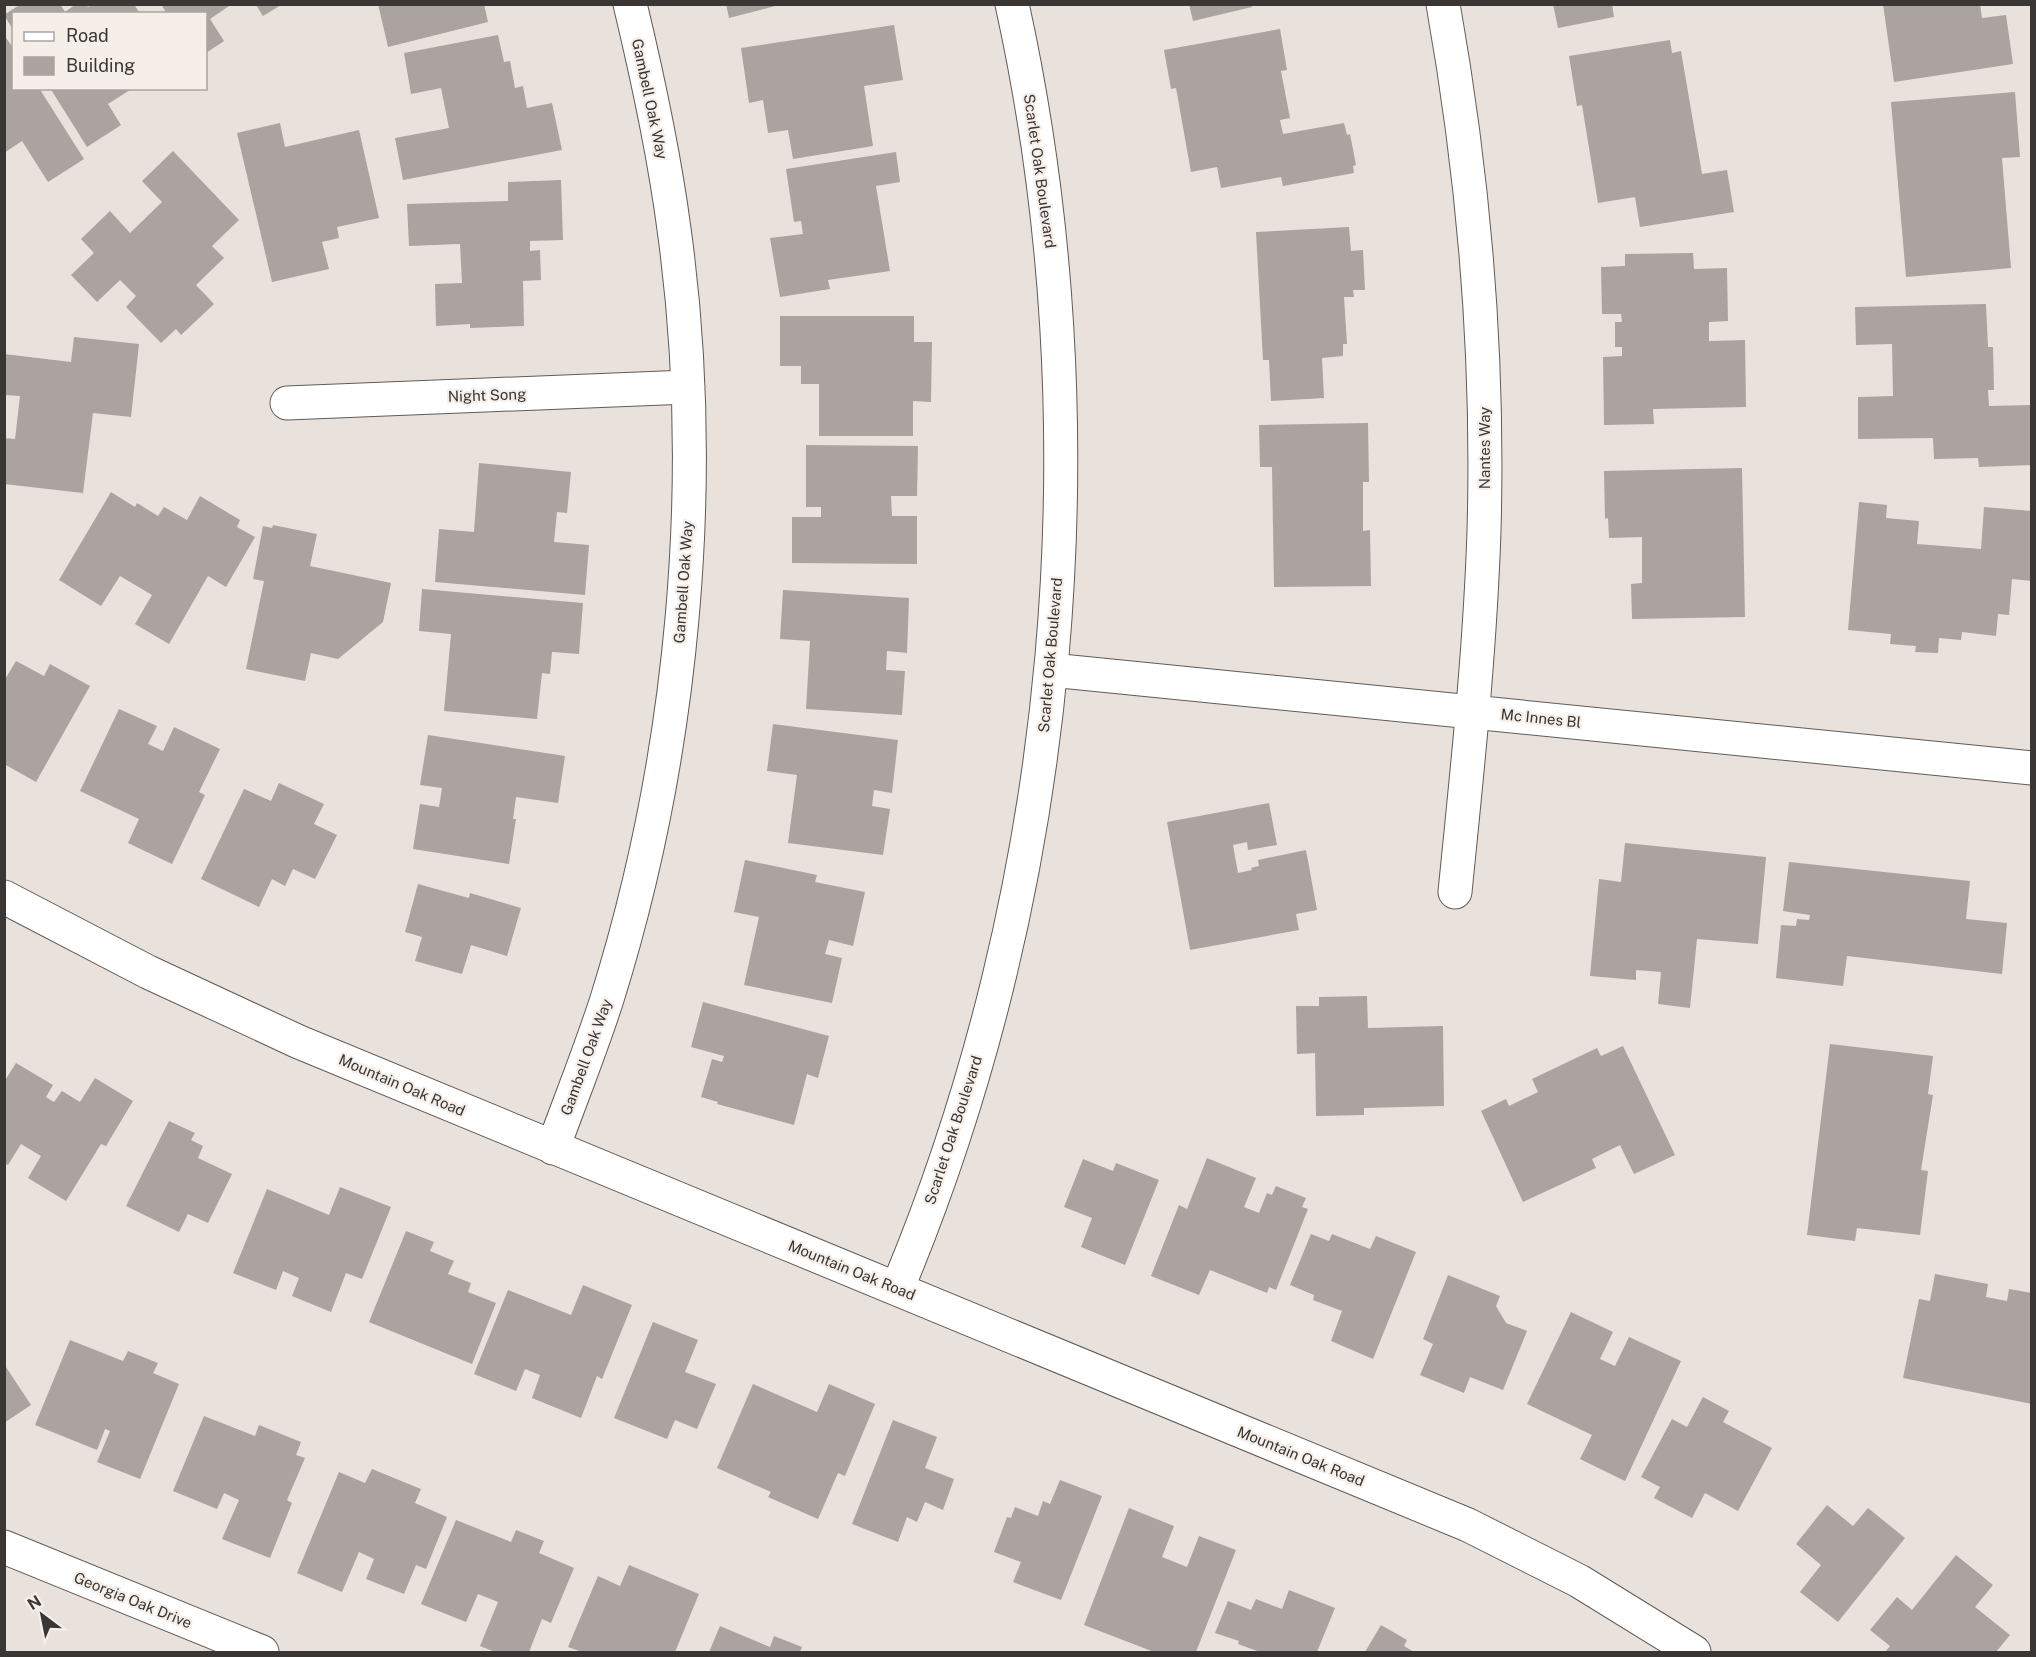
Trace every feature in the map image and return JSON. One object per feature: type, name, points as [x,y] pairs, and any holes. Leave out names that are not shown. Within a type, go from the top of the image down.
[{"type":"street","name":"Gambell Oak Way","points":[[553,1148],[607,1000],[640,878],[665,754],[681,629],[688,503],[686,356],[674,230],[654,105],[630,4]]},
{"type":"street","name":"Scarlet Oak Boulevard","points":[[897,1289],[912,1254],[963,1110],[1003,963],[1033,814],[1051,670],[1061,492],[1060,367],[1048,215],[1025,64],[1012,4]]},
{"type":"street","name":"Nantes Way","points":[[1443,4],[1459,92],[1474,228],[1483,364],[1484,530],[1477,666],[1455,892]]},
{"type":"street","name":"Night Song","points":[[287,403],[687,387]]},
{"type":"street","name":"Mc Innes Bl","points":[[1051,670],[2031,768]]},
{"type":"street","name":"Mountain Oak Road","points":[[4,897],[148,972],[299,1042],[1468,1525],[1579,1581],[1694,1653]]},
{"type":"street","name":"Georgia Oak Drive","points":[[4,1547],[262,1653]]},
{"type":"building","points":[[21,4],[60,4],[65,12],[12,12],[12,28],[4,15]]},
{"type":"building","points":[[76,4],[86,4],[88,7],[91,4],[134,4],[139,12],[65,12]]},
{"type":"building","points":[[161,4],[232,4],[210,19],[224,41],[207,52],[207,12],[166,12]]},
{"type":"building","points":[[378,4],[484,4],[488,22],[388,47]]},
{"type":"building","points":[[726,4],[779,4],[779,5],[729,18]]},
{"type":"building","points":[[1189,4],[1251,4],[1252,7],[1193,21]]},
{"type":"building","points":[[1553,4],[1612,4],[1614,17],[1558,28]]},
{"type":"building","points":[[1883,4],[1980,4],[1982,18],[2006,15],[2013,64],[1894,82]]},
{"type":"building","points":[[256,5],[281,5],[263,16]]},
{"type":"building","points":[[894,25],[903,80],[864,86],[873,146],[793,159],[788,130],[768,133],[763,100],[749,103],[741,48]]},
{"type":"building","points":[[1280,29],[1287,70],[1281,71],[1290,118],[1280,120],[1283,134],[1344,123],[1347,135],[1350,134],[1356,165],[1353,166],[1354,173],[1283,186],[1281,177],[1221,188],[1217,167],[1191,172],[1176,88],[1171,89],[1164,50]]},
{"type":"building","points":[[4,35],[12,46],[12,90],[40,90],[84,159],[48,182],[22,141],[4,153]]},
{"type":"building","points":[[498,35],[504,62],[510,61],[515,88],[523,86],[527,108],[552,103],[562,150],[403,180],[395,138],[449,128],[441,88],[411,94],[404,53]]},
{"type":"building","points":[[1670,40],[1672,53],[1681,51],[1702,174],[1727,170],[1734,212],[1640,227],[1635,197],[1598,203],[1582,105],[1577,106],[1569,56]]},
{"type":"building","points":[[51,90],[130,90],[108,104],[121,125],[87,147]]},
{"type":"building","points":[[2015,92],[2020,157],[2002,158],[2011,268],[1906,277],[1891,102]]},
{"type":"building","points":[[280,123],[285,147],[359,130],[379,218],[337,227],[339,238],[322,242],[329,269],[272,282],[237,133]]},
{"type":"building","points":[[173,151],[239,220],[212,246],[224,258],[196,285],[214,304],[181,335],[176,329],[161,343],[126,307],[136,296],[120,280],[97,302],[71,275],[94,253],[81,239],[110,211],[130,233],[162,202],[142,181]]},
{"type":"building","points":[[896,152],[900,182],[876,186],[890,271],[828,280],[830,289],[780,297],[770,238],[803,234],[801,221],[794,222],[786,169]]},
{"type":"building","points":[[561,180],[563,240],[530,241],[530,251],[540,250],[541,280],[523,281],[524,326],[470,328],[470,324],[436,326],[435,284],[462,283],[460,244],[409,246],[407,204],[508,201],[508,182]]},
{"type":"building","points":[[1349,227],[1351,251],[1363,250],[1365,290],[1353,290],[1354,297],[1344,297],[1347,344],[1343,344],[1343,356],[1322,358],[1324,398],[1271,401],[1269,360],[1263,360],[1256,232]]},
{"type":"building","points":[[1693,253],[1694,269],[1727,268],[1728,321],[1709,322],[1709,341],[1745,340],[1746,407],[1653,409],[1654,424],[1604,425],[1603,357],[1622,356],[1622,347],[1615,347],[1615,322],[1622,322],[1621,314],[1602,314],[1601,267],[1625,266],[1625,254]]},
{"type":"building","points":[[1986,304],[1988,347],[1993,347],[1994,390],[1988,390],[1989,406],[2032,405],[2032,465],[1979,467],[1978,458],[1934,459],[1933,438],[1858,439],[1858,397],[1893,396],[1892,344],[1856,345],[1855,307]]},
{"type":"building","points":[[780,316],[914,316],[914,342],[932,342],[931,402],[913,401],[913,436],[819,436],[819,384],[801,384],[801,366],[780,366]]},
{"type":"building","points":[[74,337],[139,344],[131,417],[93,413],[83,493],[4,484],[4,438],[15,439],[20,396],[4,395],[4,354],[71,362]]},
{"type":"building","points":[[1368,423],[1369,482],[1363,482],[1363,531],[1370,530],[1371,586],[1274,587],[1272,467],[1260,467],[1259,425]]},
{"type":"building","points":[[806,445],[918,446],[917,496],[891,496],[892,516],[917,516],[917,564],[792,563],[792,517],[821,517],[821,507],[806,507]]},
{"type":"building","points":[[479,463],[571,472],[567,513],[557,512],[554,542],[589,545],[585,595],[435,582],[439,529],[474,532]]},
{"type":"building","points":[[1742,468],[1745,617],[1632,619],[1631,584],[1642,583],[1642,537],[1609,538],[1608,518],[1605,519],[1604,471]]},
{"type":"building","points":[[111,492],[135,507],[137,503],[158,516],[164,507],[187,520],[200,496],[240,520],[237,527],[255,537],[226,587],[208,576],[169,644],[135,624],[152,595],[120,576],[101,606],[59,580]]},
{"type":"building","points":[[1859,502],[1887,505],[1886,518],[1919,521],[1917,544],[1981,549],[1984,507],[2032,511],[2032,581],[2012,579],[2009,615],[1998,614],[1996,636],[1962,632],[1961,640],[1939,638],[1938,653],[1915,652],[1916,646],[1890,644],[1891,634],[1848,630]]},
{"type":"building","points":[[273,525],[317,534],[310,566],[391,583],[383,622],[338,659],[311,653],[305,681],[246,669],[264,581],[253,579],[263,526],[272,528]]},
{"type":"building","points":[[422,589],[583,603],[579,654],[552,652],[550,674],[542,673],[537,719],[444,711],[451,634],[419,631]]},
{"type":"building","points":[[783,590],[909,598],[907,653],[887,651],[886,670],[905,671],[902,715],[806,709],[810,641],[780,639]]},
{"type":"building","points":[[16,661],[44,676],[50,664],[90,686],[36,782],[4,764],[4,681]]},
{"type":"building","points":[[119,709],[157,726],[148,744],[163,751],[174,727],[220,749],[199,792],[205,795],[172,864],[128,843],[139,819],[80,791]]},
{"type":"building","points":[[773,724],[898,740],[892,793],[874,790],[872,806],[890,809],[883,855],[788,843],[797,775],[767,771]]},
{"type":"building","points":[[428,735],[565,756],[558,803],[516,797],[513,819],[516,819],[509,864],[413,849],[420,804],[439,807],[442,788],[420,785]]},
{"type":"building","points":[[279,783],[324,804],[314,824],[337,835],[315,879],[293,869],[285,886],[272,879],[259,907],[201,879],[244,789],[271,801]]},
{"type":"building","points":[[1269,803],[1277,845],[1248,850],[1247,842],[1233,845],[1238,873],[1259,866],[1258,860],[1306,850],[1317,910],[1296,914],[1299,930],[1190,950],[1167,822]]},
{"type":"building","points":[[1625,843],[1766,857],[1758,944],[1697,939],[1690,1008],[1658,1004],[1661,972],[1636,970],[1636,980],[1590,976],[1599,879],[1621,882]]},
{"type":"building","points":[[745,860],[817,875],[815,882],[865,892],[853,946],[829,940],[825,954],[842,958],[832,1003],[744,985],[759,917],[734,912]]},
{"type":"building","points":[[1789,862],[1970,881],[1966,919],[2007,923],[2002,974],[1847,956],[1843,986],[1776,978],[1781,925],[1796,926],[1797,919],[1809,920],[1810,915],[1783,911]]},
{"type":"building","points":[[418,884],[469,898],[470,893],[521,908],[507,956],[471,945],[462,974],[415,961],[422,937],[405,932]]},
{"type":"building","points":[[1367,996],[1368,1028],[1443,1026],[1444,1106],[1364,1108],[1364,1115],[1316,1116],[1315,1053],[1297,1054],[1296,1006],[1319,1006],[1319,997]]},
{"type":"building","points":[[703,1002],[829,1036],[818,1078],[807,1074],[794,1125],[717,1104],[718,1102],[701,1097],[712,1059],[722,1062],[724,1056],[691,1047]]},
{"type":"building","points":[[1830,1044],[1933,1056],[1928,1094],[1933,1095],[1921,1170],[1928,1171],[1920,1235],[1857,1228],[1855,1241],[1807,1235]]},
{"type":"building","points":[[1623,1046],[1675,1155],[1634,1174],[1620,1145],[1592,1159],[1596,1168],[1523,1202],[1481,1111],[1506,1099],[1509,1106],[1538,1092],[1532,1079],[1597,1048],[1601,1056]]},
{"type":"building","points":[[16,1063],[53,1085],[46,1097],[54,1102],[62,1091],[80,1102],[95,1078],[133,1101],[106,1146],[101,1144],[66,1201],[28,1178],[41,1156],[21,1144],[8,1165],[4,1163],[4,1082]]},
{"type":"building","points":[[169,1121],[195,1133],[191,1140],[203,1146],[198,1158],[232,1174],[208,1223],[188,1214],[179,1232],[126,1206]]},
{"type":"building","points":[[1207,1158],[1256,1178],[1244,1207],[1259,1213],[1267,1193],[1272,1195],[1276,1186],[1306,1198],[1302,1207],[1308,1209],[1276,1290],[1269,1287],[1267,1293],[1210,1270],[1199,1295],[1151,1276],[1179,1205],[1187,1209]]},
{"type":"building","points":[[1083,1159],[1113,1171],[1116,1163],[1159,1180],[1125,1265],[1081,1247],[1092,1218],[1064,1207]]},
{"type":"building","points":[[340,1187],[391,1207],[362,1279],[346,1273],[331,1312],[292,1296],[299,1278],[283,1271],[276,1290],[233,1273],[267,1189],[329,1215]]},
{"type":"building","points":[[406,1231],[434,1242],[430,1251],[454,1261],[448,1274],[471,1283],[468,1292],[496,1303],[472,1364],[369,1322]]},
{"type":"building","points":[[1311,1234],[1329,1241],[1332,1234],[1370,1249],[1376,1236],[1416,1252],[1373,1359],[1331,1341],[1342,1311],[1313,1300],[1314,1295],[1290,1285]]},
{"type":"building","points":[[1935,1274],[1988,1284],[1986,1297],[2007,1301],[2009,1289],[2032,1293],[2032,1404],[1903,1378],[1919,1299],[1930,1301]]},
{"type":"building","points":[[1448,1275],[1500,1296],[1496,1306],[1506,1323],[1527,1331],[1503,1390],[1470,1377],[1464,1393],[1420,1375],[1433,1344],[1423,1339]]},
{"type":"building","points":[[583,1285],[632,1305],[602,1379],[597,1376],[581,1418],[532,1398],[540,1375],[525,1369],[516,1391],[474,1374],[508,1290],[571,1315]]},
{"type":"building","points":[[1571,1312],[1613,1332],[1600,1359],[1615,1366],[1629,1337],[1681,1361],[1625,1481],[1580,1459],[1592,1435],[1527,1404]]},
{"type":"building","points":[[653,1322],[698,1340],[685,1372],[716,1384],[697,1429],[675,1420],[667,1439],[614,1418]]},
{"type":"building","points":[[70,1340],[123,1361],[128,1351],[158,1363],[153,1373],[179,1384],[140,1479],[97,1462],[110,1431],[105,1429],[97,1450],[35,1425]]},
{"type":"building","points":[[4,1364],[31,1405],[4,1423]]},
{"type":"building","points":[[753,1384],[817,1412],[829,1384],[875,1404],[845,1476],[838,1473],[818,1519],[768,1497],[771,1492],[717,1468]]},
{"type":"building","points":[[1703,1397],[1729,1411],[1723,1422],[1772,1448],[1738,1511],[1705,1493],[1692,1518],[1654,1498],[1660,1487],[1641,1477],[1672,1419],[1687,1427]]},
{"type":"building","points":[[204,1416],[255,1436],[259,1425],[301,1442],[296,1455],[305,1458],[287,1500],[292,1503],[270,1558],[222,1539],[239,1500],[224,1493],[217,1509],[173,1491]]},
{"type":"building","points":[[893,1420],[937,1437],[925,1468],[954,1479],[943,1510],[925,1502],[917,1522],[907,1517],[898,1542],[852,1524]]},
{"type":"building","points":[[372,1469],[421,1489],[415,1503],[447,1517],[426,1569],[416,1565],[404,1594],[366,1579],[374,1559],[359,1552],[342,1592],[297,1573],[339,1472],[365,1483]]},
{"type":"building","points":[[1060,1480],[1102,1496],[1061,1600],[1013,1582],[1021,1562],[994,1552],[1007,1517],[1011,1518],[1015,1507],[1038,1516],[1043,1501],[1050,1504]]},
{"type":"building","points":[[1827,1505],[1853,1526],[1868,1508],[1905,1538],[1838,1622],[1800,1592],[1821,1565],[1796,1544]]},
{"type":"building","points":[[1129,1508],[1174,1526],[1162,1557],[1187,1567],[1199,1536],[1236,1550],[1196,1652],[1154,1652],[1084,1625]]},
{"type":"building","points":[[456,1520],[511,1542],[516,1530],[544,1541],[539,1553],[574,1568],[551,1623],[542,1619],[529,1652],[495,1652],[480,1646],[498,1602],[478,1594],[466,1622],[421,1604]]},
{"type":"building","points":[[1956,1555],[1993,1585],[1975,1607],[2010,1635],[1996,1652],[1885,1652],[1890,1646],[1870,1630],[1897,1597],[1912,1610]]},
{"type":"building","points":[[629,1565],[699,1594],[675,1652],[582,1652],[568,1647],[598,1576],[620,1586]]},
{"type":"building","points":[[1289,1590],[1335,1608],[1317,1652],[1260,1652],[1238,1644],[1239,1641],[1215,1633],[1228,1601],[1251,1610],[1256,1599],[1282,1609]]},
{"type":"building","points":[[1381,1625],[1407,1640],[1404,1646],[1414,1652],[1365,1652]]},
{"type":"building","points":[[720,1626],[770,1647],[774,1636],[802,1647],[800,1652],[709,1652]]}]
